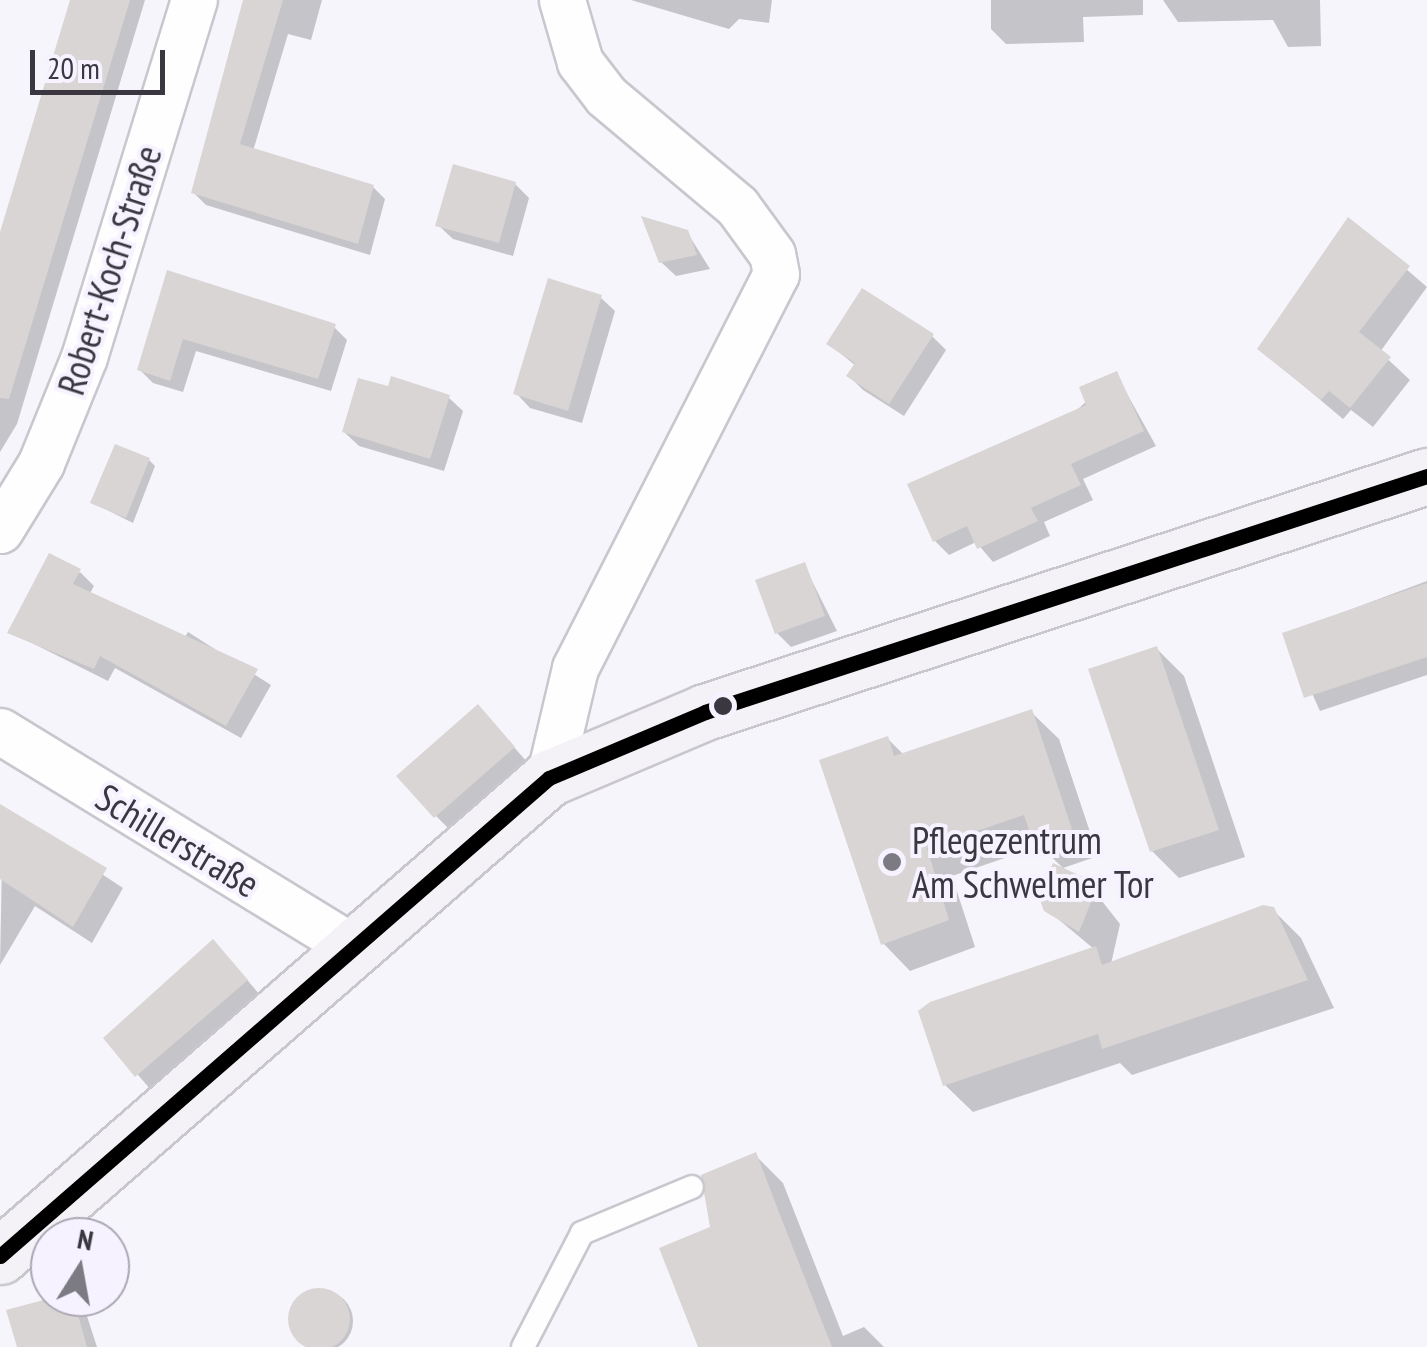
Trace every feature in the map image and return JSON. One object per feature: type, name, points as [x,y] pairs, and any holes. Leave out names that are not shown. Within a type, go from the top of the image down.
[{"type":"street","name":"Robert-Koch-Straße","points":[[0,530],[41,463],[84,357],[194,0]]},
{"type":"street","points":[[549,778],[575,668],[776,274],[772,254],[736,206],[606,96],[580,62],[562,0]]},
{"type":"street","points":[[0,1256],[549,778],[705,712],[1427,476]]},
{"type":"street","name":"Schillerstraße","points":[[0,731],[356,950]]},
{"type":"lane","points":[[524,1347],[582,1233],[692,1187]]},
{"type":"building","points":[[70,0],[130,0],[9,399],[0,398],[0,232]]},
{"type":"building","points":[[243,0],[283,0],[240,144],[374,185],[358,244],[191,193]]},
{"type":"building","points":[[453,164],[516,182],[499,243],[435,226]]},
{"type":"building","points":[[641,216],[688,230],[697,255],[659,263]]},
{"type":"building","points":[[1348,217],[1410,266],[1359,332],[1391,357],[1350,408],[1329,391],[1321,400],[1257,349]]},
{"type":"building","points":[[167,270],[336,324],[318,379],[183,339],[170,381],[137,370]]},
{"type":"building","points":[[548,278],[602,295],[568,411],[513,394]]},
{"type":"building","points":[[862,288],[934,334],[889,404],[846,376],[855,363],[826,344]]},
{"type":"building","points":[[1117,371],[1144,431],[1071,464],[1081,485],[1031,508],[1038,521],[977,549],[967,526],[933,542],[907,484],[1086,405],[1079,387]]},
{"type":"building","points":[[391,376],[450,395],[430,459],[342,432],[358,378],[388,386]]},
{"type":"building","points":[[115,444],[150,458],[126,518],[90,503]]},
{"type":"building","points":[[49,553],[81,569],[73,584],[258,669],[226,726],[100,656],[94,669],[7,633]]},
{"type":"building","points":[[805,562],[825,616],[775,634],[755,580]]},
{"type":"building","points":[[1427,583],[1427,657],[1304,698],[1282,633]]},
{"type":"building","points":[[1157,646],[1219,830],[1150,852],[1088,669]]},
{"type":"building","points":[[478,704],[515,747],[434,818],[396,776]]},
{"type":"building","points":[[1032,709],[1072,829],[1033,842],[1024,815],[927,848],[949,920],[881,945],[819,760],[888,736],[894,756]]},
{"type":"building","points":[[0,804],[107,868],[73,927],[0,879]]},
{"type":"building","points":[[1053,863],[1089,880],[1094,895],[1079,932],[1044,911],[1038,895]]},
{"type":"building","points":[[1263,905],[1274,907],[1308,980],[1102,1049],[1098,1034],[943,1086],[918,1011],[930,1002],[1096,946],[1102,965]]},
{"type":"building","points":[[213,939],[248,980],[135,1077],[103,1038]]},
{"type":"building","points":[[756,1152],[832,1347],[698,1347],[659,1248],[710,1227],[701,1175]]},
{"type":"building","points":[[319,1288],[341,1297],[350,1319],[341,1341],[319,1350],[297,1341],[288,1319],[297,1297]]},
{"type":"building","points":[[30,1304],[30,1317],[79,1317],[87,1347],[17,1347],[6,1310]]},
{"type":"transit line","points":[[0,1256],[549,778],[705,712],[1427,476]]},
{"type":"place","name":"Pflegezentrum Am Schwelmer Tor","points":[[892,862]]}]
